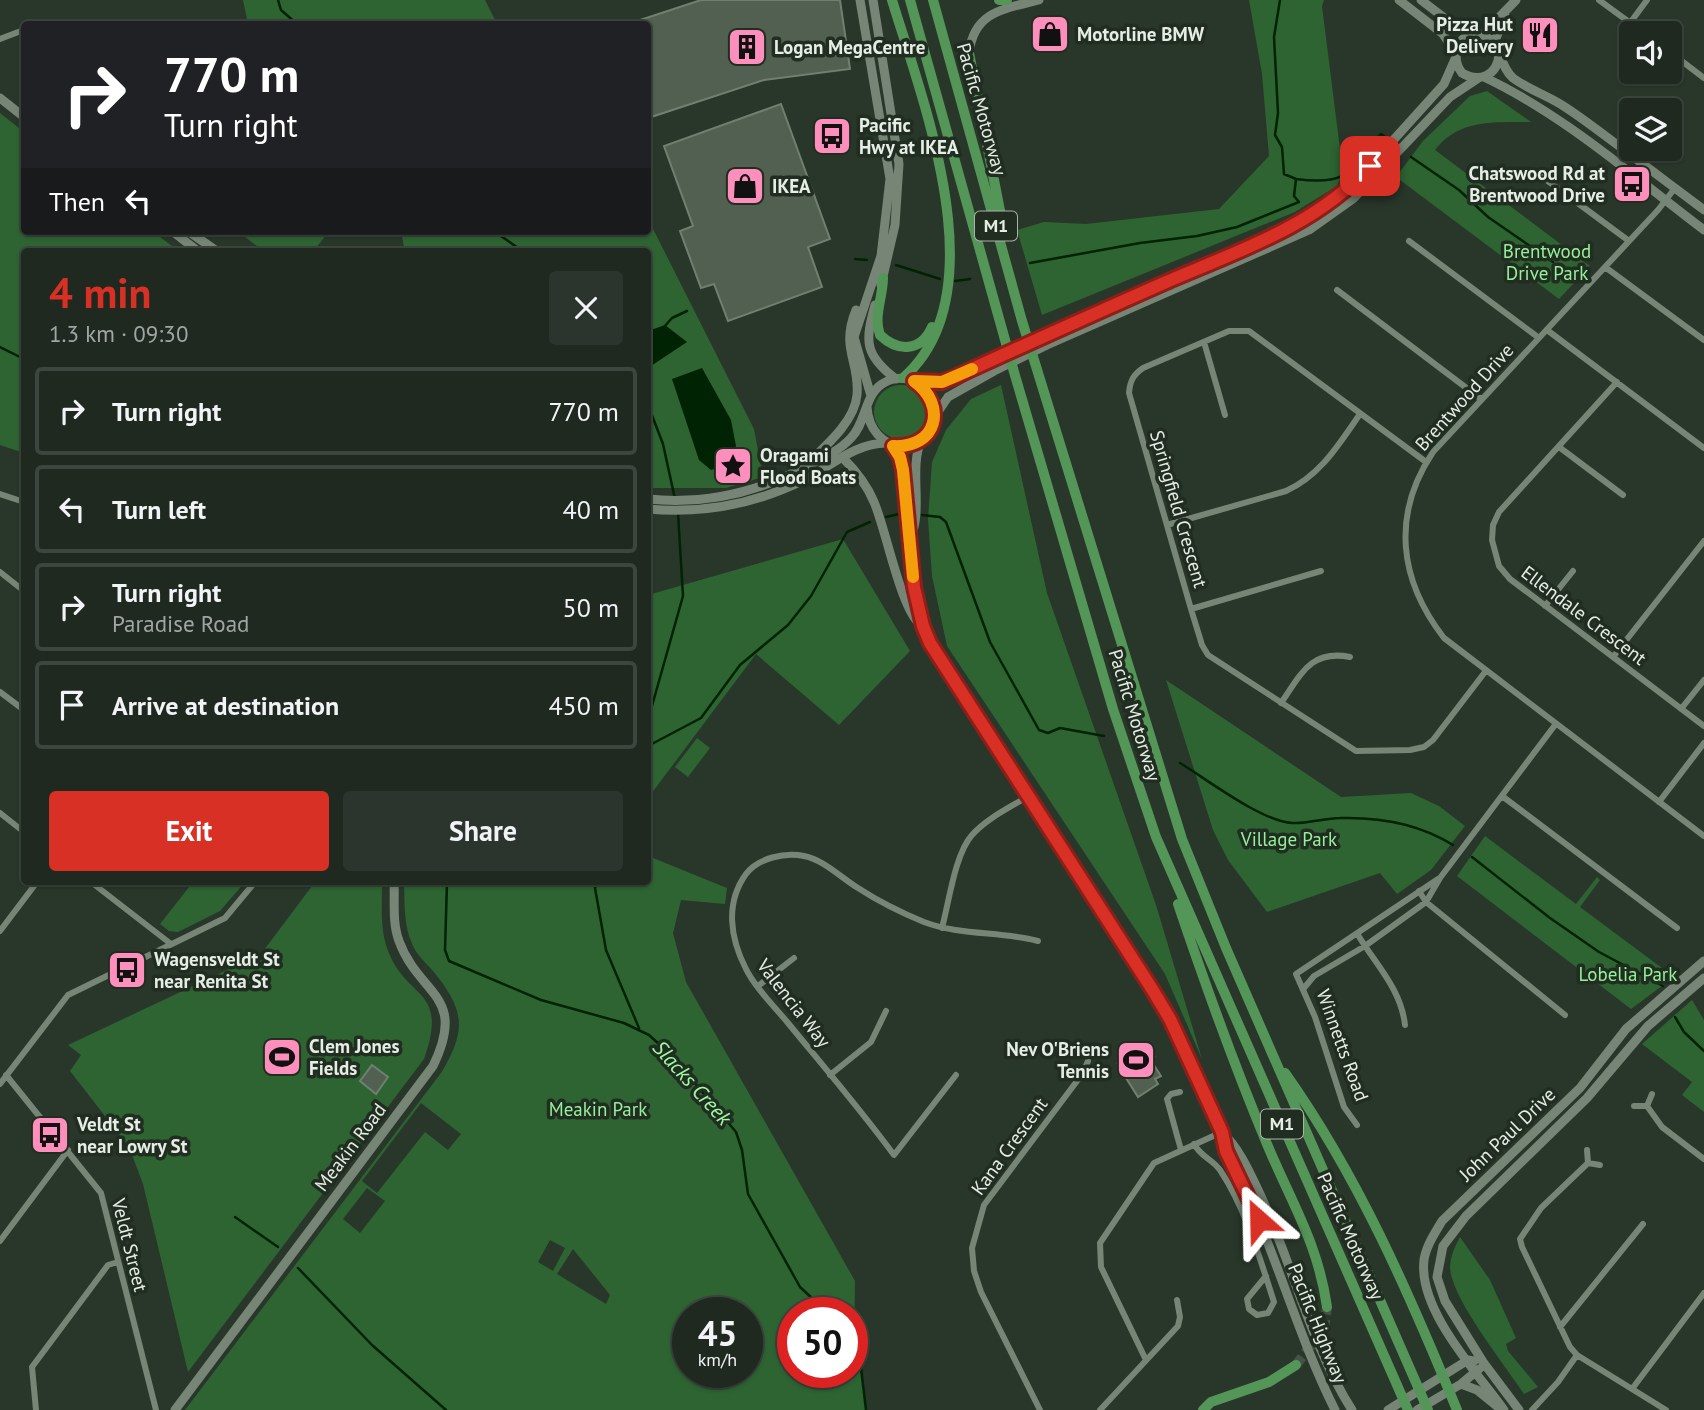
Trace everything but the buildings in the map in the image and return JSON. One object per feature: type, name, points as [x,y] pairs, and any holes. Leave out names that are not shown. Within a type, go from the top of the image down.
[{"type":"highway","points":[[892,0],[923,101],[947,205],[951,241],[949,285],[942,321],[922,361],[905,379]]},
{"type":"highway","name":"Pacific Motorway","points":[[910,0],[1014,372],[1113,709],[1156,837],[1408,1410]]},
{"type":"highway","name":"Pacific Motorway","points":[[933,0],[1022,321],[1182,839],[1272,1054],[1428,1410]]},
{"type":"highway","points":[[999,0],[1007,0]]},
{"type":"highway","points":[[969,53],[1022,321]]},
{"type":"highway","points":[[883,278],[877,327],[880,335],[891,344],[905,348],[917,345],[930,333],[943,308]]},
{"type":"highway","points":[[1156,837],[1204,981],[1267,1144],[1309,1235],[1322,1271],[1327,1307]]},
{"type":"highway","points":[[1272,1054],[1317,1118],[1363,1200],[1457,1410]]},
{"type":"highway","points":[[1203,1410],[1211,1402],[1216,1406],[1282,1376],[1297,1365]]},
{"type":"main road","points":[[860,0],[890,179],[881,256],[854,337],[871,396]]},
{"type":"main road","points":[[873,0],[899,164],[899,202],[883,278],[868,329],[868,345],[873,358],[930,396],[935,416]]},
{"type":"main road","points":[[969,53],[971,40],[982,21],[997,11],[1039,0]]},
{"type":"main road","points":[[1399,0],[1443,34],[1462,73],[1518,95],[1704,230]]},
{"type":"main road","points":[[1421,0],[1447,20],[1494,43],[1506,71],[1516,80],[1564,107],[1704,211]]},
{"type":"main road","points":[[655,506],[707,499],[759,487],[799,471],[852,437],[861,424],[871,396],[882,384],[905,379],[942,382],[955,377],[1272,237],[1318,212],[1360,177],[1443,85],[1450,75],[1461,41],[1478,35],[1505,14],[1516,0]]},
{"type":"main road","points":[[1494,43],[1505,14]]},
{"type":"main road","points":[[655,506],[708,509],[771,495],[868,445],[907,446],[921,440],[933,425],[935,416],[948,397],[1005,366],[1309,230],[1354,198],[1450,97],[1495,68],[1499,54]]},
{"type":"main road","points":[[0,98],[21,115]]},
{"type":"main road","points":[[177,235],[194,248]]},
{"type":"main road","points":[[193,235],[212,248]]},
{"type":"main road","points":[[799,471],[836,434],[854,408],[857,387],[848,335],[856,311],[867,295]]},
{"type":"main road","points":[[867,407],[871,428],[890,444]]},
{"type":"main road","name":"Pacific Highway","points":[[921,440],[916,459],[916,492],[911,537],[913,576],[923,626],[939,659],[1030,795],[1170,1019],[1222,1132],[1226,1151],[1259,1220],[1311,1362],[1335,1410]]},
{"type":"main road","name":"Pacific Highway","points":[[890,444],[900,457],[911,537]]},
{"type":"main road","points":[[842,458],[864,482],[873,499],[905,598],[916,622],[923,626]]},
{"type":"main road","name":"Meakin Road","points":[[175,1410],[433,1066],[444,1044],[444,1011],[435,992],[405,955],[398,940],[394,885]]},
{"type":"main road","name":"John Paul Drive","points":[[1468,1360],[1432,1305],[1424,1283],[1424,1259],[1436,1230],[1442,1221],[1580,1088],[1626,1029],[1704,961]]},
{"type":"main road","name":"John Paul Drive","points":[[1483,1362],[1440,1289],[1437,1277],[1438,1259],[1448,1237],[1511,1170],[1587,1098],[1648,1026],[1704,978]]},
{"type":"main road","name":"Pacific Highway","points":[[1222,1132],[1237,1146],[1268,1210],[1325,1364],[1352,1410]]},
{"type":"main road","points":[[1468,1360],[1503,1410]]},
{"type":"main road","points":[[1388,1410],[1468,1360],[1483,1362],[1519,1410]]},
{"type":"main road","points":[[1417,1410],[1477,1373],[1483,1362]]},
{"type":"main road","points":[[1460,1385],[1477,1390],[1503,1410]]},
{"type":"street","points":[[1600,0],[1627,21]]},
{"type":"street","points":[[1631,21],[1647,0]]},
{"type":"street","points":[[0,39],[21,31]]},
{"type":"street","points":[[1682,61],[1704,78]]},
{"type":"street","points":[[1533,170],[1629,242]]},
{"type":"street","name":"Brentwood Drive","points":[[1675,188],[1629,242],[1426,461],[1412,496],[1406,522],[1406,550],[1417,598],[1437,629],[1457,650],[1704,836]]},
{"type":"street","points":[[1409,241],[1539,338]]},
{"type":"street","points":[[1605,267],[1704,340]]},
{"type":"street","points":[[1337,290],[1481,399]]},
{"type":"street","points":[[1547,330],[1704,448]]},
{"type":"street","name":"Springfield Crescent","points":[[1426,461],[1249,331],[1229,331],[1143,368],[1130,382],[1129,393],[1191,609],[1202,645],[1208,655],[1356,751],[1410,750],[1424,747],[1433,740],[1485,672]]},
{"type":"street","points":[[1204,342],[1224,415]]},
{"type":"street","name":"Ellendale Crescent","points":[[1617,382],[1508,499],[1499,512],[1492,533],[1494,554],[1499,566],[1510,579],[1704,726]]},
{"type":"street","points":[[1167,525],[1303,484],[1315,474],[1360,414]]},
{"type":"street","points":[[1559,447],[1623,495]]},
{"type":"street","points":[[0,494],[21,501]]},
{"type":"street","points":[[1613,657],[1704,541]]},
{"type":"street","points":[[1545,606],[1573,570]]},
{"type":"street","points":[[1191,609],[1321,571]]},
{"type":"street","points":[[0,572],[21,589]]},
{"type":"street","points":[[1281,704],[1307,666],[1315,660],[1338,654],[1350,657]]},
{"type":"street","points":[[1681,709],[1704,680]]},
{"type":"street","points":[[0,692],[21,708]]},
{"type":"street","points":[[1304,988],[1314,976],[1365,946],[1426,902],[1440,878],[1555,725]]},
{"type":"street","points":[[1659,802],[1704,743]]},
{"type":"street","points":[[942,928],[964,848],[971,836],[1030,795]]},
{"type":"street","points":[[1502,796],[1677,928]]},
{"type":"street","points":[[0,813],[21,830]]},
{"type":"street","name":"Valencia Way","points":[[956,1075],[894,1155],[758,986],[740,956],[731,913],[734,893],[749,870],[773,857],[789,855],[814,859],[872,896],[942,928],[962,933],[1017,936],[1038,941]]},
{"type":"street","points":[[1405,1025],[1403,1008],[1395,990],[1358,935],[1440,878]]},
{"type":"street","points":[[0,931],[35,885]]},
{"type":"street","points":[[95,885],[171,944]]},
{"type":"street","points":[[0,1084],[68,995],[225,918],[252,885]]},
{"type":"street","points":[[1419,891],[1426,902],[1565,1015]]},
{"type":"street","name":"Winnetts Road","points":[[1357,1125],[1343,1107],[1304,988],[1296,975],[1299,970],[1358,935]]},
{"type":"street","points":[[758,986],[794,958]]},
{"type":"street","points":[[830,1075],[871,1042],[886,1011]]},
{"type":"street","name":"Kana Crescent","points":[[1040,1410],[981,1292],[974,1271],[972,1248],[984,1205],[1083,1073],[1088,1061]]},
{"type":"street","name":"Veldt Street","points":[[6,1075],[102,1193],[156,1410]]},
{"type":"street","points":[[1180,1092],[1171,1094],[1167,1099],[1181,1150]]},
{"type":"street","points":[[1647,1106],[1651,1094]]},
{"type":"street","points":[[1634,1106],[1647,1106]]},
{"type":"street","points":[[1647,1106],[1662,1127],[1704,1159]]},
{"type":"street","points":[[1146,1360],[1101,1267],[1100,1243],[1147,1169],[1163,1157],[1222,1132]]},
{"type":"street","points":[[1194,1144],[1200,1156],[1211,1161],[1220,1171],[1258,1247],[1274,1302],[1268,1312],[1257,1315],[1249,1309],[1247,1299],[1266,1276]]},
{"type":"street","points":[[0,1241],[68,1150]]},
{"type":"street","points":[[1587,1150],[1588,1163]]},
{"type":"street","points":[[1588,1163],[1600,1165]]},
{"type":"street","points":[[1588,1163],[1541,1208],[1520,1239],[1522,1247],[1560,1327],[1577,1355],[1666,1410]]},
{"type":"street","points":[[1560,1327],[1643,1224]]},
{"type":"street","points":[[36,1410],[32,1367],[108,1265],[118,1262]]},
{"type":"street","points":[[1632,1389],[1704,1293]]},
{"type":"street","points":[[1100,1410],[1178,1326],[1180,1317],[1177,1300]]},
{"type":"street","points":[[1532,1410],[1558,1382],[1577,1355]]},
{"type":"green space","points":[[243,0],[485,0],[496,21],[247,21]]},
{"type":"green space","points":[[1249,0],[1324,0],[1322,6],[1343,173],[1337,186],[1295,212],[1042,315],[1017,230],[1044,222],[1086,224],[1219,209],[1269,156],[1262,74]]},
{"type":"green space","name":"Brentwood Drive Park","points":[[1487,91],[1531,122],[1478,124],[1455,133],[1435,150],[1590,266],[1559,299],[1396,177],[1423,141],[1470,96]]},
{"type":"green space","points":[[0,113],[21,130],[21,235],[157,235],[175,248],[21,248],[21,452],[0,445]]},
{"type":"green space","points":[[651,225],[754,429],[763,477],[726,488],[651,488],[651,248],[404,248],[402,235],[651,235]]},
{"type":"green space","points":[[242,235],[326,235],[316,248],[260,248]]},
{"type":"green space","points":[[901,385],[920,393],[928,412],[920,431],[901,439],[882,431],[874,412],[882,393]]},
{"type":"green space","points":[[1001,385],[1047,593],[1156,905],[1202,1059],[1165,974],[947,646],[932,576],[928,519],[932,462],[946,430],[971,399]]},
{"type":"green space","points":[[843,539],[910,651],[839,725],[756,654],[651,794],[651,594]]},
{"type":"green space","name":"Village Park","points":[[1166,680],[1341,797],[1411,793],[1439,806],[1465,826],[1431,870],[1397,894],[1380,873],[1267,912],[1228,860],[1213,830]]},
{"type":"green space","points":[[697,738],[710,748],[688,777],[675,767]]},
{"type":"green space","name":"Lobelia Park","points":[[1485,836],[1576,904],[1597,877],[1600,880],[1580,907],[1674,977],[1631,1009],[1457,876]]},
{"type":"green space","name":"Meakin Park","points":[[651,857],[727,888],[725,904],[681,900],[673,933],[686,982],[855,1281],[855,1297],[777,1297],[777,1388],[863,1388],[866,1410],[185,1410],[441,1073],[449,1058],[458,1032],[456,1009],[444,985],[413,946],[406,922],[404,885],[651,885]],"holes":[[[421,1103],[461,1134],[448,1150],[425,1132],[377,1193],[362,1181]],[[367,1188],[385,1201],[360,1233],[343,1219]],[[550,1240],[565,1248],[553,1271],[538,1262]],[[573,1249],[610,1295],[606,1304],[557,1274]]]},
{"type":"green space","points":[[191,885],[242,885],[220,911],[178,932],[169,931],[160,924]]},
{"type":"green space","points":[[313,885],[382,885],[382,924],[387,948],[395,965],[428,1006],[432,1018],[431,1035],[424,1059],[188,1372],[143,1184],[129,1147],[70,1071],[81,1055],[68,1045],[261,954]]},
{"type":"green space","name":"Lobelia Park","points":[[1692,1000],[1704,1020],[1704,1112],[1682,1095],[1692,1082],[1642,1044]]},
{"type":"green space","name":"Nev O'Briens Tennis","points":[[1147,1043],[1156,1057],[1125,1076],[1116,1063]]},
{"type":"green space","points":[[1460,1237],[1490,1280],[1516,1338],[1506,1344],[1508,1351],[1538,1387],[1524,1394],[1473,1321],[1457,1291],[1450,1262]]},
{"type":"shaded area","points":[[665,325],[687,342],[651,366],[651,330]]},
{"type":"shaded area","points":[[702,368],[731,420],[736,446],[725,465],[711,470],[699,460],[672,379]]},
{"type":"waterway","name":"Slacks Creek","points":[[278,0],[281,10],[294,21]]},
{"type":"waterway","points":[[1030,263],[1237,227],[1299,202],[1294,196],[1296,179],[1284,174],[1282,147],[1275,135],[1278,113],[1274,37],[1280,0]]},
{"type":"waterway","points":[[1296,179],[1314,181],[1338,178],[1354,167],[1381,134],[1385,137]]},
{"type":"waterway","points":[[1411,157],[1459,190],[1488,217],[1553,262]]},
{"type":"waterway","name":"Slacks Creek","points":[[499,235],[518,248]]},
{"type":"waterway","points":[[855,259],[867,260]]},
{"type":"waterway","points":[[896,265],[940,279]]},
{"type":"waterway","points":[[955,281],[970,279]]},
{"type":"waterway","points":[[664,327],[672,318],[687,311]]},
{"type":"waterway","points":[[0,347],[21,358]]},
{"type":"waterway","points":[[651,413],[663,444],[675,499]]},
{"type":"waterway","points":[[651,709],[683,596],[678,513]]},
{"type":"waterway","points":[[886,517],[899,514]]},
{"type":"waterway","points":[[922,515],[940,517],[946,522],[990,642],[1039,730],[1048,733],[1060,728],[1104,736]]},
{"type":"waterway","points":[[651,744],[701,718],[740,665],[788,625],[811,596],[847,532],[870,522]]},
{"type":"waterway","points":[[1180,763],[1250,808],[1279,821],[1298,823],[1340,818],[1384,820],[1426,831],[1453,845]]},
{"type":"waterway","points":[[1472,857],[1550,918],[1599,952],[1663,986]]},
{"type":"waterway","name":"Slacks Creek","points":[[447,885],[445,950],[449,961],[541,1000],[624,1023],[649,1035],[671,1055],[736,1132],[742,1150],[748,1194],[800,1287],[811,1297]]},
{"type":"waterway","points":[[596,885],[606,950],[639,1028]]},
{"type":"waterway","points":[[1675,1017],[1684,1032],[1704,1051]]},
{"type":"waterway","points":[[235,1217],[278,1247]]},
{"type":"waterway","points":[[298,1268],[372,1345],[446,1410]]},
{"type":"waterway","name":"Slacks Creek","points":[[863,1388],[866,1410]]},
{"type":"tunnel","points":[[1296,1365],[1324,1328],[1327,1307]]},
{"type":"slow traffic","points":[[913,577],[903,470],[897,449],[893,446],[913,444],[921,440],[933,425],[933,402],[926,389],[914,381],[942,382],[972,369]]},
{"type":"place","name":"Motorline BMW","points":[[1050,34]]},
{"type":"place","name":"Pizza Hut Delivery","points":[[1540,35]]},
{"type":"place","name":"Logan MegaCentre","points":[[747,47]]},
{"type":"place","name":"Pacific Hwy at IKEA","points":[[832,136]]},
{"type":"place","name":"Chatswood Rd at Brentwood Drive","points":[[1632,184]]},
{"type":"place","name":"IKEA","points":[[745,186]]},
{"type":"place","name":"Oragami Flood Boats","points":[[733,466]]},
{"type":"place","name":"Wagensveldt St near Renita St","points":[[127,970]]},
{"type":"place","name":"Clem Jones Fields","points":[[282,1057]]},
{"type":"place","name":"Nev O'Briens Tennis","points":[[1136,1060]]},
{"type":"place","name":"Veldt St near Lowry St","points":[[50,1135]]},
{"type":"route","points":[[1259,1220],[1226,1151],[1222,1132],[1170,1019],[1030,795],[930,643],[923,626],[913,576],[903,470],[897,449],[893,446],[913,444],[921,440],[933,425],[933,402],[926,389],[914,381],[942,382],[955,377],[1272,237],[1318,212],[1370,166]]}]
